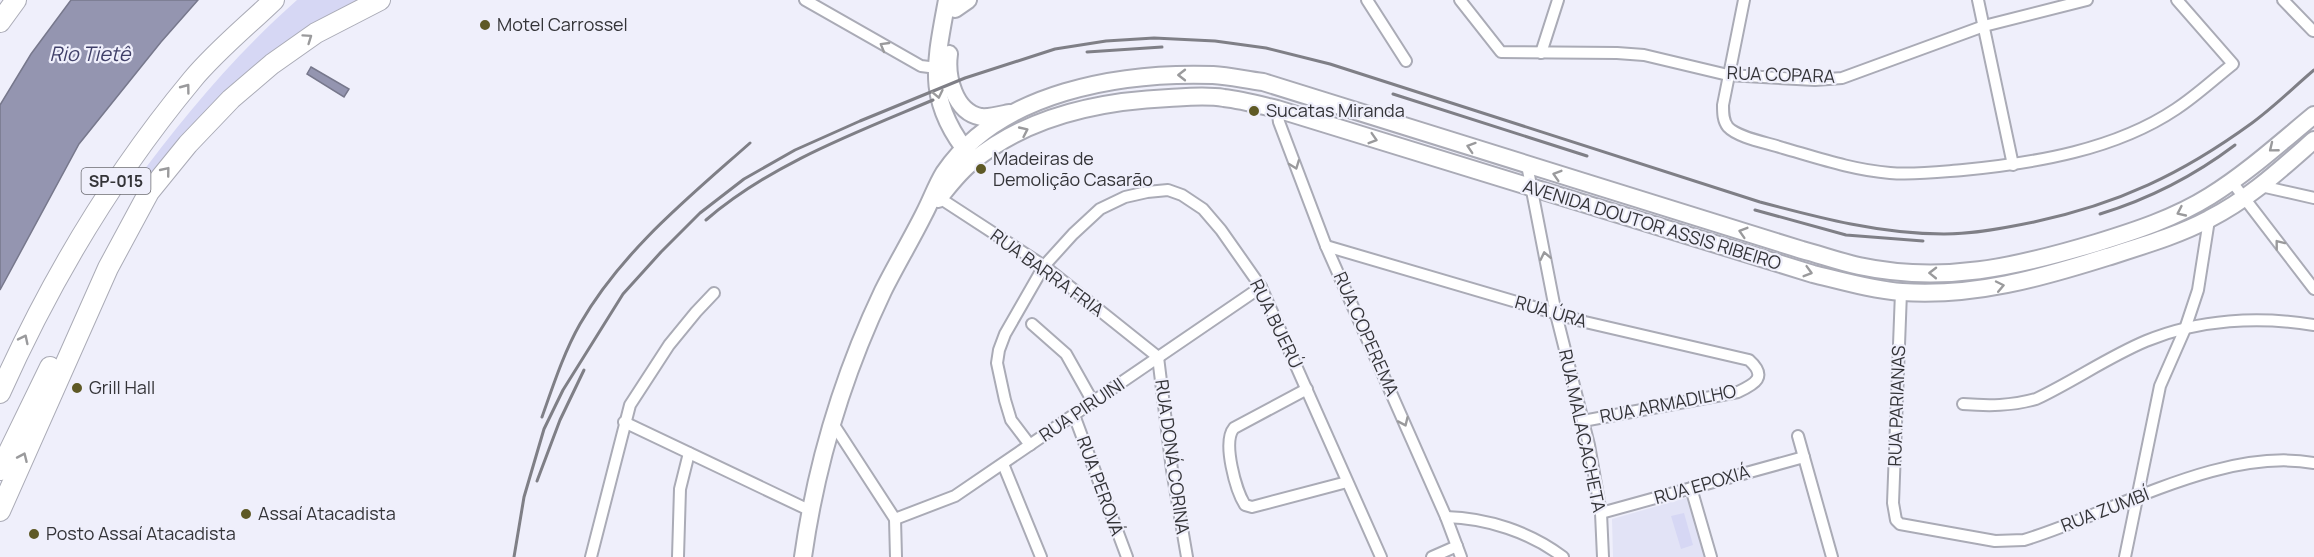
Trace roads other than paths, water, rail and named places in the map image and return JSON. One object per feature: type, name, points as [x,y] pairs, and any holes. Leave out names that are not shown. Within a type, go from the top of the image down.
[{"type":"highway","points":[[0,21],[16,0]]},
{"type":"highway","name":"SP-015","points":[[0,393],[26,336],[114,183],[194,78],[274,0]]},
{"type":"highway","points":[[0,470],[104,256],[130,214],[188,144],[231,99],[272,64],[316,33],[380,0]]},
{"type":"highway","points":[[0,511],[108,268],[149,192]]},
{"type":"main road","points":[[937,0],[939,44],[936,85],[947,118],[958,141],[969,155]]},
{"type":"main road","points":[[939,44],[957,2]]},
{"type":"main road","points":[[957,2],[947,70],[958,99],[973,114],[983,117],[1016,112]]},
{"type":"main road","name":"AVENIDA DOUTOR ASSIS RIBEIRO","points":[[1016,112],[1077,89],[1121,79],[1168,75],[1226,76],[1287,88],[1527,165],[1859,266],[1903,272],[1955,273],[1998,269],[2032,262],[2163,220],[2189,208],[2232,182],[2314,115]]},
{"type":"main road","points":[[1222,98],[1226,89],[1226,76]]},
{"type":"main road","points":[[1277,110],[1279,99],[1287,88]]},
{"type":"main road","name":"AVENIDA DOUTOR ASSIS RIBEIRO","points":[[969,155],[1063,114],[1088,106],[1155,99],[1222,98],[1277,110],[1813,274],[1901,292],[1945,293],[1991,289],[2039,278],[2156,241],[2209,220],[2243,199],[2314,140]]},
{"type":"main road","points":[[933,200],[985,132],[1016,112]]},
{"type":"main road","points":[[803,557],[809,510],[832,422],[884,290],[933,200],[944,173],[948,150],[947,118]]},
{"type":"main road","points":[[944,173],[956,156],[969,155]]},
{"type":"street","points":[[805,0],[921,66],[937,68]]},
{"type":"street","points":[[1367,0],[1406,61]]},
{"type":"street","name":"RUA COPARA","points":[[1460,0],[1501,52],[1644,55],[1728,75],[1815,80],[1842,78],[1984,26],[2087,0]]},
{"type":"street","points":[[1541,53],[1558,0]]},
{"type":"street","points":[[1744,0],[1723,105],[1723,118],[1727,126],[1746,136],[1832,162],[1865,170],[1920,174],[2013,165],[2112,140],[2146,126],[2176,109],[2233,63],[2178,0]]},
{"type":"street","points":[[1978,0],[2013,165]]},
{"type":"street","points":[[2283,0],[2313,31]]},
{"type":"street","name":"RUA COPEREMA","points":[[1277,110],[1279,122],[1326,246],[1446,517],[1459,552]]},
{"type":"street","name":"RUA MALACACHETA","points":[[1527,165],[1556,314],[1583,421],[1601,513],[1603,557]]},
{"type":"street","points":[[2232,182],[2314,289]]},
{"type":"street","points":[[2260,186],[2314,198]]},
{"type":"street","name":"RUA BUERÚ","points":[[1030,445],[1011,420],[998,363],[999,350],[1005,334],[1044,266],[1100,209],[1125,197],[1168,190],[1182,195],[1203,209],[1221,230],[1261,287],[1381,557]]},
{"type":"street","name":"RUA BARRA FRIA","points":[[933,200],[1044,266],[1158,357]]},
{"type":"street","points":[[2125,557],[2160,386],[2185,329],[2198,290],[2209,220]]},
{"type":"street","name":"RUA ÚRA","points":[[1326,246],[1556,314],[1749,360],[1759,372],[1753,385]]},
{"type":"street","name":"RUA PIRUINI","points":[[895,519],[955,496],[1261,287]]},
{"type":"street","name":"RUA PARIANAS","points":[[1896,520],[1893,503],[1901,292]]},
{"type":"street","points":[[591,557],[624,422],[636,394],[696,312],[714,293]]},
{"type":"street","points":[[1963,404],[2016,404],[2036,399],[2147,341],[2185,329],[2248,320],[2275,319],[2314,326]]},
{"type":"street","points":[[1032,324],[1066,354],[1093,402]]},
{"type":"street","name":"RUA DONÁ CORINA","points":[[1158,357],[1172,470],[1187,557]]},
{"type":"street","name":"RUA ARMADILHO","points":[[1583,421],[1738,392],[1753,385]]},
{"type":"street","points":[[1307,389],[1230,432],[1228,440],[1230,456],[1240,498],[1245,505],[1252,507],[1347,482]]},
{"type":"street","name":"RUA PEROVÁ","points":[[1074,415],[1127,557]]},
{"type":"street","points":[[624,422],[809,510]]},
{"type":"street","points":[[832,422],[895,519],[896,557]]},
{"type":"street","points":[[1798,436],[1832,557]]},
{"type":"street","points":[[678,557],[680,489],[689,453]]},
{"type":"street","name":"RUA EPOXIÁ","points":[[1601,513],[1804,457]]},
{"type":"street","name":"RUA ZUMBÍ","points":[[1896,520],[1906,526],[2010,542],[2038,536],[2137,497],[2217,469],[2257,461],[2283,459],[2314,463]]},
{"type":"street","points":[[1003,464],[1041,557]]},
{"type":"street","points":[[1691,488],[1711,557]]},
{"type":"street","points":[[1446,517],[1466,518],[1523,534],[1551,548],[1563,557]]},
{"type":"street","points":[[1432,557],[1459,552]]},
{"type":"water","name":"Rio Tietê","points":[[71,0],[198,0],[79,144],[0,290],[0,105],[31,54]]},
{"type":"water","points":[[311,67],[349,89],[344,97],[307,74]]},
{"type":"railway","points":[[514,557],[524,497],[544,429],[563,390],[623,294],[700,213],[744,179],[795,150],[965,78],[1055,49],[1106,41],[1154,38],[1215,41],[1266,48],[1330,64],[1760,202],[1874,228],[1944,234],[1989,230],[2065,215],[2148,185],[2226,141],[2260,117],[2314,70]]},
{"type":"railway","points":[[1087,52],[1162,47]]},
{"type":"railway","points":[[1393,94],[1587,156]]},
{"type":"railway","points":[[706,220],[731,200],[786,166],[815,151],[933,100]]},
{"type":"railway","points":[[542,417],[574,335],[597,298],[636,249],[703,184],[750,143]]},
{"type":"railway","points":[[2100,214],[2170,186],[2204,167],[2235,145]]},
{"type":"railway","points":[[1755,210],[1846,235],[1923,241]]},
{"type":"railway","points":[[537,481],[560,420],[584,370]]},
{"type":"place","name":"Motel Carrossel","points":[[485,25]]},
{"type":"place","name":"Sucatas Miranda","points":[[1254,111]]},
{"type":"place","name":"Madeiras de Demolição Casarão","points":[[981,169]]},
{"type":"place","name":"Grill Hall","points":[[77,388]]},
{"type":"place","name":"Assaí Atacadista","points":[[246,514]]},
{"type":"place","name":"Posto Assaí Atacadista","points":[[34,534]]}]
